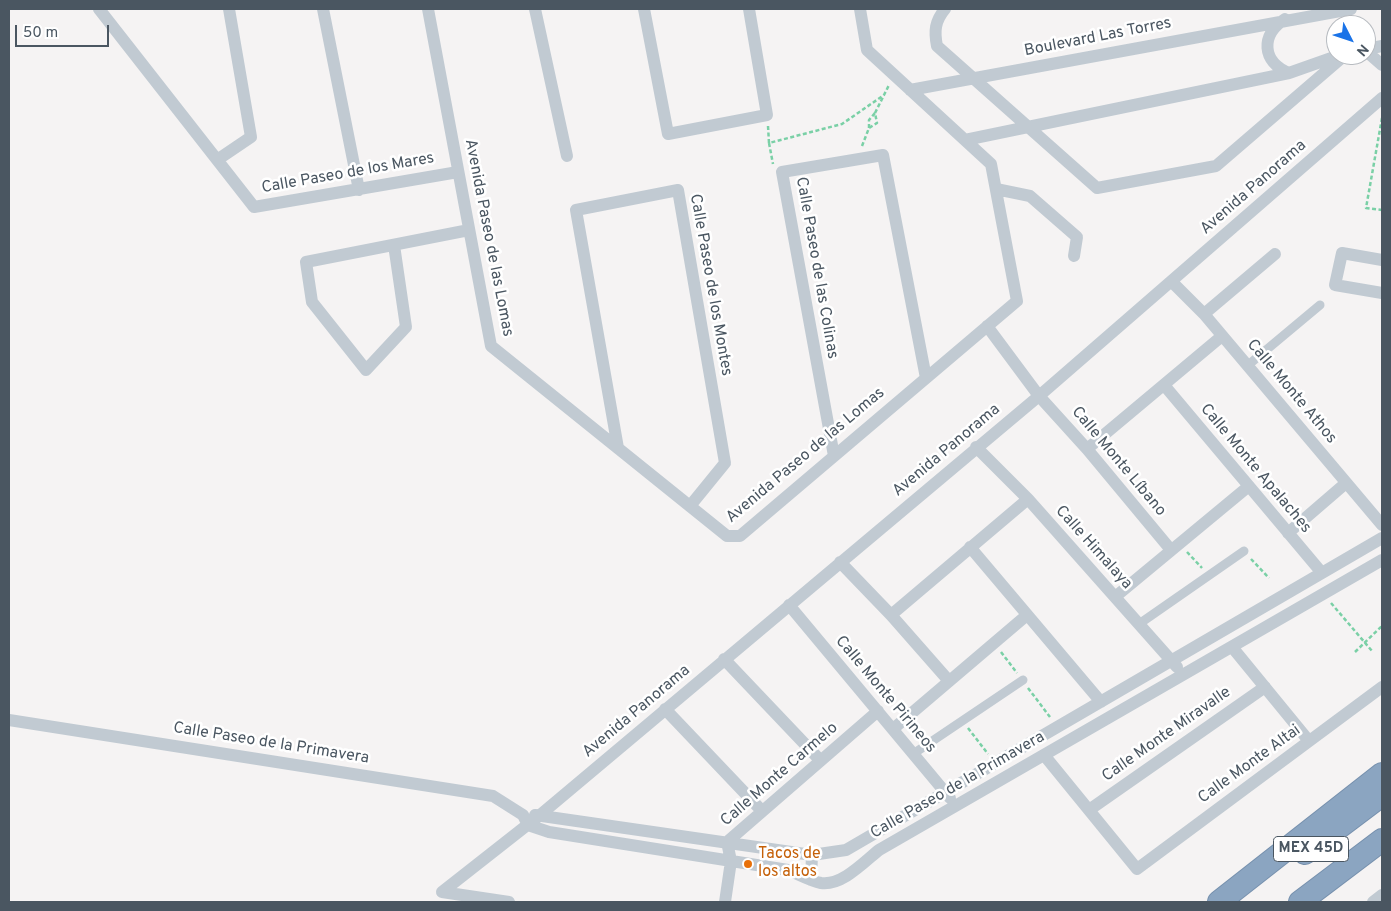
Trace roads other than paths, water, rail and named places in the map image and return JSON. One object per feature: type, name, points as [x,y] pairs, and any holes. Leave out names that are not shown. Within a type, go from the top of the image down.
[{"type":"highway","points":[[1219,902],[1382,774]]},
{"type":"highway","name":"MEX 45D","points":[[1240,902],[1382,796]]},
{"type":"highway","name":"MEX 45D","points":[[1300,902],[1382,840]]},
{"type":"street","name":"Calle Paseo de los Mares","points":[[99,9],[254,207],[458,172]]},
{"type":"street","points":[[217,160],[251,137],[229,9]]},
{"type":"street","points":[[323,9],[359,190]]},
{"type":"street","name":"Avenida Paseo de las Lomas","points":[[428,9],[491,346],[727,536],[740,536],[1016,301],[991,164],[867,50],[860,9]]},
{"type":"street","points":[[535,9],[567,156]]},
{"type":"street","points":[[644,9],[668,134],[767,115],[749,9]]},
{"type":"street","points":[[945,9],[938,17],[934,31],[937,46],[1097,188],[1216,166],[1332,65]]},
{"type":"street","name":"Boulevard Las Torres","points":[[910,90],[1285,19],[1351,9]]},
{"type":"street","points":[[1285,19],[1276,25],[1270,33],[1268,53],[1272,62],[1280,69],[1289,73]]},
{"type":"street","points":[[965,140],[1289,73],[1326,61]]},
{"type":"street","name":"Avenida Panorama","points":[[446,897],[525,820],[540,815],[1039,396],[1382,98]]},
{"type":"street","name":"Calle Paseo de las Colinas","points":[[834,456],[782,172],[883,155],[926,378]]},
{"type":"street","points":[[996,189],[1030,196],[1077,237],[1074,256]]},
{"type":"street","name":"Calle Paseo de los Montes","points":[[618,448],[576,210],[678,190],[725,463],[690,506]]},
{"type":"street","points":[[394,245],[406,327],[366,370],[312,302],[306,262],[469,230]]},
{"type":"street","points":[[1382,260],[1342,253],[1336,285],[1382,293]]},
{"type":"street","points":[[1204,314],[1275,254]]},
{"type":"street","name":"Calle Monte Athos","points":[[1172,282],[1204,314],[1382,525]]},
{"type":"street","points":[[1248,366],[1320,305]]},
{"type":"street","name":"Calle Monte Líbano","points":[[987,326],[1039,396],[1175,547]]},
{"type":"street","points":[[1087,448],[1222,336]]},
{"type":"street","name":"Calle Monte Apalaches","points":[[1164,384],[1322,574]]},
{"type":"street","name":"Calle Himalaya","points":[[976,447],[1028,499],[1183,674]]},
{"type":"street","points":[[1288,533],[1346,483]]},
{"type":"street","points":[[1115,597],[1249,486]]},
{"type":"street","points":[[890,615],[1028,499]]},
{"type":"street","name":"Calle Paseo de la Primavera","points":[[540,815],[812,855],[846,850],[1382,538]]},
{"type":"street","points":[[970,547],[1101,702]]},
{"type":"street","points":[[1139,624],[1244,551]]},
{"type":"street","name":"Calle Paseo de la Primavera","points":[[9,720],[493,796],[525,820],[549,832],[788,870],[811,880],[831,883],[879,850],[1382,560]]},
{"type":"street","points":[[840,562],[949,682]]},
{"type":"street","name":"Calle Monte Pirineos","points":[[789,605],[956,806]]},
{"type":"street","points":[[893,729],[1027,615]]},
{"type":"street","points":[[1232,646],[1309,741]]},
{"type":"street","points":[[724,659],[820,760]]},
{"type":"street","points":[[913,754],[1022,680]]},
{"type":"street","name":"Calle Monte Miravalle","points":[[1089,810],[1264,687]]},
{"type":"street","name":"Calle Monte Altai","points":[[1089,810],[1136,869],[1382,687]]},
{"type":"street","points":[[664,710],[762,810]]},
{"type":"street","name":"Calle Monte Carmelo","points":[[724,902],[731,861],[727,842],[878,712]]},
{"type":"street","points":[[1044,755],[1089,810]]},
{"type":"street","points":[[846,850],[849,872]]},
{"type":"street","points":[[811,880],[812,855]]},
{"type":"street","points":[[1373,902],[1382,895]]},
{"type":"street","points":[[446,897],[509,902]]},
{"type":"place","name":"Tacos de los altos","points":[[748,864]]}]
